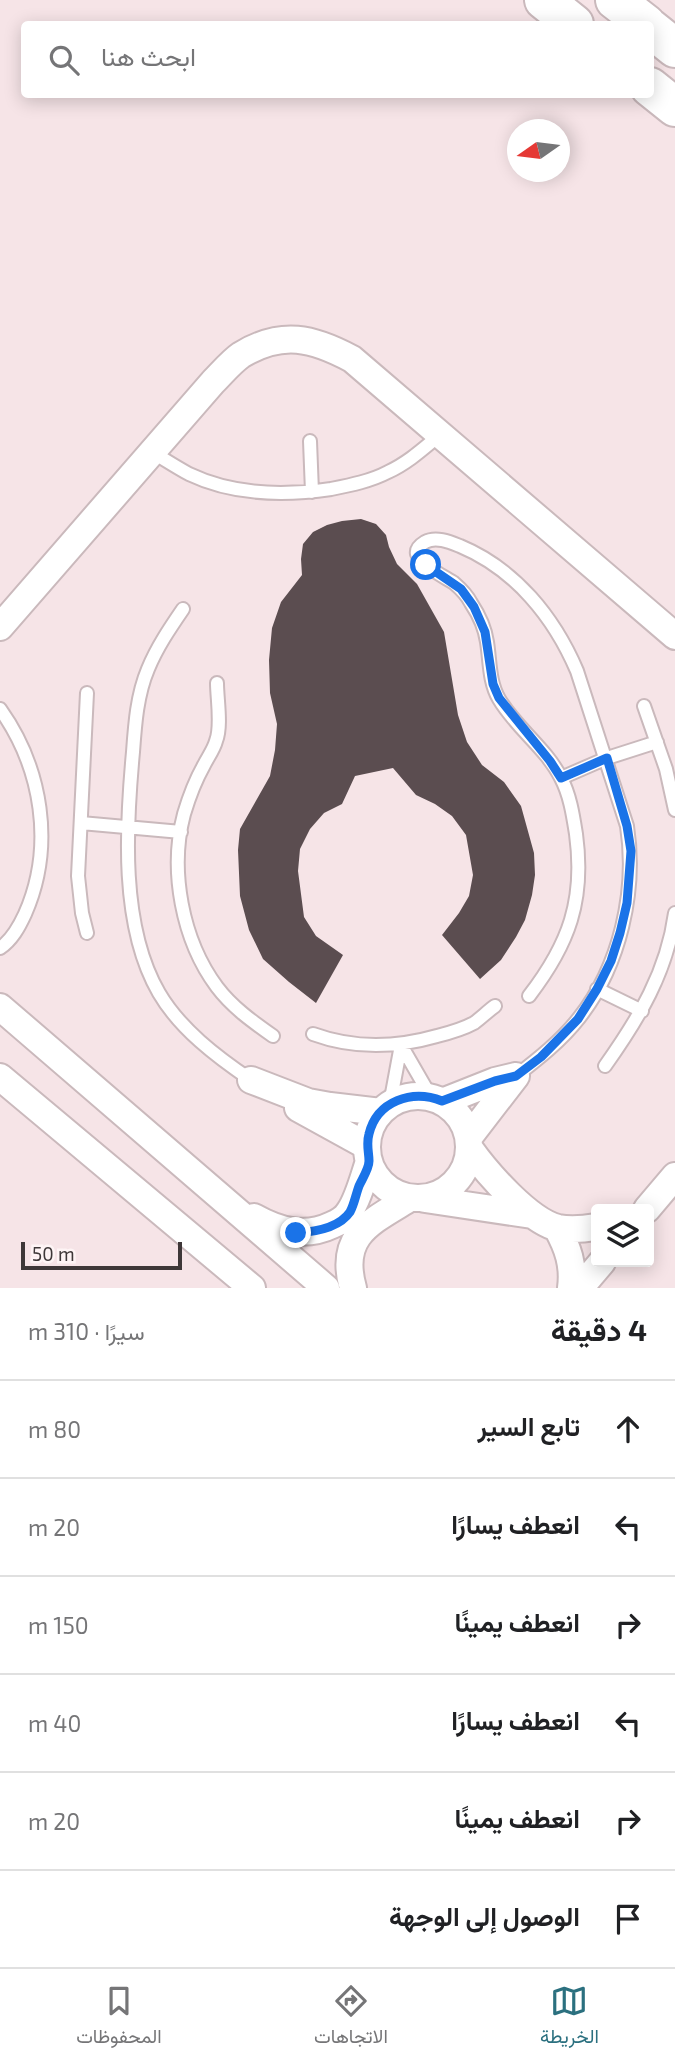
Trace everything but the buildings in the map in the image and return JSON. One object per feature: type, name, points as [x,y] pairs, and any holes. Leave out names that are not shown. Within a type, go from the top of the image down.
[{"type":"highway","points":[[544,0],[570,21]]},
{"type":"highway","points":[[615,0],[642,21]]},
{"type":"highway","points":[[654,31],[675,48]]},
{"type":"highway","points":[[654,90],[675,107]]},
{"type":"street","points":[[0,627],[213,382],[240,356],[269,343],[296,339],[326,345],[352,359],[675,636]]},
{"type":"street","points":[[0,1007],[326,1288]]},
{"type":"street","points":[[226,1202],[280,1229],[296,1233],[320,1230],[341,1221],[350,1212],[368,1154],[373,1124],[386,1108],[408,1097],[436,1099],[516,1076]]},
{"type":"street","points":[[469,1143],[516,1076]]},
{"type":"street","points":[[0,1077],[252,1288]]},
{"type":"street","points":[[251,1080],[308,1102],[330,1106],[386,1108]]},
{"type":"street","points":[[251,1080],[313,1115],[368,1154],[373,1172],[395,1194],[582,1229],[591,1228]]},
{"type":"street","points":[[353,1288],[350,1250],[355,1238],[370,1222],[418,1199],[447,1190],[464,1172],[469,1143],[465,1126],[451,1108],[436,1099]]},
{"type":"street","points":[[469,1143],[509,1195],[545,1221],[567,1245],[572,1265],[570,1288]]},
{"type":"street","points":[[650,1204],[675,1176]]},
{"type":"street","points":[[580,1288],[598,1267]]},
{"type":"lane","points":[[152,452],[191,475],[244,490],[276,495],[312,492],[366,481],[389,472],[441,435]]},
{"type":"lane","points":[[310,441],[312,492]]},
{"type":"lane","points":[[516,1076],[541,1057],[578,1019],[611,961],[627,903],[631,851],[627,826],[607,758],[568,649],[550,620],[536,601],[503,572],[450,542],[428,540],[421,544],[417,556],[461,589],[474,607],[485,632],[493,684],[499,698],[561,778],[573,814],[578,853],[578,888],[570,925],[561,949],[529,996]]},
{"type":"lane","points":[[183,609],[147,669],[140,694],[131,770],[129,827],[129,872],[137,935],[146,968],[165,1002],[187,1028],[213,1052],[251,1080]]},
{"type":"lane","points":[[216,683],[217,740],[191,793],[177,855],[179,883],[197,954],[218,989],[250,1020],[273,1036]]},
{"type":"lane","points":[[87,933],[78,876],[88,693]]},
{"type":"lane","points":[[644,706],[666,769],[675,810]]},
{"type":"lane","points":[[0,709],[18,736],[32,772],[41,833],[37,874],[31,898],[18,927],[0,948]]},
{"type":"lane","points":[[561,778],[607,758],[657,742]]},
{"type":"lane","points":[[80,823],[181,832]]},
{"type":"lane","points":[[605,1066],[633,1027],[653,989],[664,960],[675,913]]},
{"type":"lane","points":[[597,989],[642,1011]]},
{"type":"lane","points":[[313,1034],[348,1044],[401,1045],[473,1023],[495,1006]]},
{"type":"lane","points":[[401,1045],[436,1099]]},
{"type":"lane","points":[[386,1108],[401,1045]]},
{"type":"route","points":[[296,1233],[328,1227],[341,1221],[350,1212],[369,1161],[369,1135],[379,1114],[387,1106],[408,1097],[431,1097],[442,1101],[516,1076],[541,1057],[578,1019],[597,989],[611,961],[627,903],[631,851],[627,826],[607,758],[561,778],[499,698],[493,684],[485,632],[474,607],[461,589],[426,565]]}]
